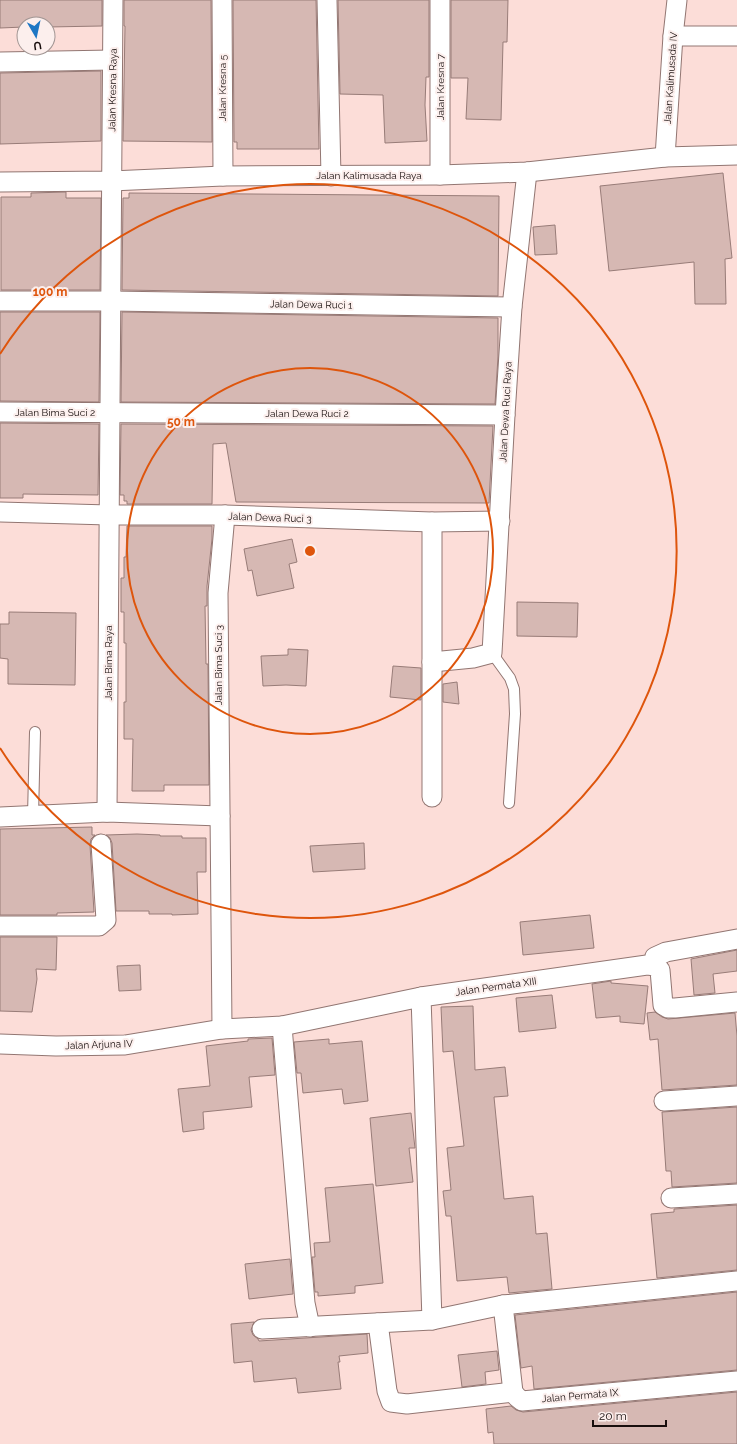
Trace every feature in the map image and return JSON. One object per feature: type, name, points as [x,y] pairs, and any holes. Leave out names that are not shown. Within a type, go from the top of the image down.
[{"type":"street","name":"Jalan Kresna Raya","points":[[111,301],[113,0]]},
{"type":"street","name":"Jalan Kresna 5","points":[[222,0],[223,176]]},
{"type":"street","points":[[328,0],[331,176]]},
{"type":"street","name":"Jalan Kresna 7","points":[[440,0],[440,175]]},
{"type":"street","name":"Jalan Kalimusada IV","points":[[665,157],[673,36],[677,0]]},
{"type":"street","points":[[673,36],[737,36]]},
{"type":"street","points":[[0,62],[112,60]]},
{"type":"street","name":"Jalan Kalimusada Raya","points":[[0,182],[111,181],[223,176],[440,175],[527,172],[665,157],[737,155]]},
{"type":"street","name":"Jalan Dewa Ruci Raya","points":[[492,653],[512,307],[527,172]]},
{"type":"street","name":"Jalan Dewa Ruci 1","points":[[0,300],[512,307]]},
{"type":"street","name":"Jalan Bima Raya","points":[[107,812],[111,301]]},
{"type":"street","name":"Jalan Bima Suci 2","points":[[0,412],[110,412]]},
{"type":"street","name":"Jalan Dewa Ruci 2","points":[[110,412],[505,415]]},
{"type":"street","name":"Jalan Dewa Ruci 3","points":[[0,512],[109,515],[225,515],[432,522],[500,520]]},
{"type":"street","name":"Jalan Bima Suci 3","points":[[222,1029],[218,593],[225,515]]},
{"type":"street","points":[[432,522],[432,796]]},
{"type":"street","points":[[432,662],[473,658],[492,653]]},
{"type":"street","points":[[0,817],[107,812],[220,816]]},
{"type":"street","points":[[0,926],[99,926],[103,924],[106,920],[101,844]]},
{"type":"street","points":[[737,940],[666,952],[655,957],[656,966],[660,970],[662,1005],[668,1008],[675,1008],[737,1002]]},
{"type":"street","name":"Jalan Permata XIII","points":[[222,1029],[282,1026],[421,997],[647,965],[656,966]]},
{"type":"street","points":[[421,997],[432,1320]]},
{"type":"street","points":[[282,1026],[305,1303],[310,1326]]},
{"type":"street","name":"Jalan Arjuna IV","points":[[0,1044],[56,1046],[125,1045],[222,1029]]},
{"type":"street","points":[[664,1101],[737,1096]]},
{"type":"street","points":[[671,1198],[737,1194]]},
{"type":"street","points":[[262,1329],[432,1320],[503,1305],[737,1281]]},
{"type":"street","points":[[378,1323],[387,1391],[391,1402],[407,1404],[514,1392],[503,1305]]},
{"type":"street","name":"Jalan Permata IX","points":[[514,1392],[522,1401],[737,1381]]},
{"type":"lane","points":[[492,653],[510,678],[514,690],[509,803]]},
{"type":"lane","points":[[33,816],[35,732]]},
{"type":"building","points":[[0,0],[102,0],[102,26],[56,27],[56,16],[16,16],[16,27],[0,28]]},
{"type":"building","points":[[124,0],[211,0],[212,142],[123,141]]},
{"type":"building","points":[[233,0],[316,0],[319,149],[237,149],[237,142],[234,142]]},
{"type":"building","points":[[338,0],[429,0],[429,77],[426,77],[425,105],[427,141],[385,143],[383,95],[340,94]]},
{"type":"building","points":[[451,0],[508,0],[507,42],[503,42],[501,120],[466,119],[468,78],[451,78]]},
{"type":"building","points":[[101,71],[101,141],[0,144],[0,73]]},
{"type":"building","points":[[723,173],[732,258],[725,259],[726,304],[695,304],[694,262],[609,271],[600,186]]},
{"type":"building","points":[[66,192],[66,198],[101,198],[100,290],[1,290],[1,197],[31,197],[31,193]]},
{"type":"building","points":[[129,193],[499,196],[498,296],[122,290],[123,198],[129,198]]},
{"type":"building","points":[[555,225],[557,254],[535,255],[533,227]]},
{"type":"building","points":[[0,312],[100,312],[99,402],[0,401]]},
{"type":"building","points":[[122,312],[498,318],[498,357],[495,404],[121,402]]},
{"type":"building","points":[[0,423],[99,424],[98,495],[23,494],[23,498],[0,498]]},
{"type":"building","points":[[121,424],[493,426],[489,503],[236,502],[226,443],[213,444],[212,504],[127,504],[127,501],[124,501],[124,495],[120,495]]},
{"type":"building","points":[[127,526],[212,526],[207,586],[207,606],[205,606],[206,664],[208,664],[209,785],[164,785],[164,791],[132,791],[133,739],[124,739],[124,702],[126,702],[126,643],[124,643],[124,612],[121,612],[121,578],[124,578],[124,557],[126,557]]},
{"type":"building","points":[[292,539],[297,562],[289,564],[294,588],[257,596],[252,570],[248,571],[244,549]]},
{"type":"building","points":[[517,602],[578,603],[577,637],[517,636]]},
{"type":"building","points":[[9,612],[76,613],[75,685],[8,684],[8,659],[0,658],[0,624],[9,624]]},
{"type":"building","points":[[288,649],[308,650],[306,686],[263,686],[261,656],[288,655]]},
{"type":"building","points":[[393,666],[421,668],[421,700],[390,697]]},
{"type":"building","points":[[457,682],[459,704],[443,702],[443,684]]},
{"type":"building","points":[[92,827],[92,835],[95,835],[91,839],[90,845],[94,912],[57,913],[57,915],[0,915],[0,829]]},
{"type":"building","points":[[137,834],[182,836],[182,838],[206,838],[206,872],[197,872],[198,914],[172,915],[149,914],[149,911],[116,911],[112,843],[110,838],[106,835]]},
{"type":"building","points":[[364,843],[365,869],[313,872],[310,846]]},
{"type":"building","points":[[590,915],[594,948],[523,955],[520,922]]},
{"type":"building","points":[[0,937],[57,937],[56,970],[36,969],[37,979],[32,1012],[0,1011]]},
{"type":"building","points":[[737,950],[737,971],[713,974],[715,993],[694,995],[691,959]]},
{"type":"building","points":[[140,965],[141,990],[119,991],[117,966]]},
{"type":"building","points":[[611,981],[611,983],[648,986],[644,1024],[620,1022],[620,1016],[596,1018],[592,984]]},
{"type":"building","points":[[552,995],[556,1028],[519,1032],[516,998]]},
{"type":"building","points":[[473,1006],[475,1070],[505,1067],[508,1096],[494,1097],[504,1199],[533,1196],[536,1234],[547,1233],[552,1289],[509,1293],[507,1277],[457,1281],[451,1216],[446,1216],[443,1191],[451,1190],[447,1148],[464,1146],[453,1051],[443,1052],[441,1007]]},
{"type":"building","points":[[655,1012],[668,1019],[735,1013],[737,1036],[737,1085],[662,1090],[658,1039],[650,1040],[647,1013]]},
{"type":"building","points":[[272,1038],[275,1075],[249,1077],[252,1107],[203,1112],[204,1129],[183,1132],[178,1089],[210,1086],[206,1046],[248,1041],[248,1039]]},
{"type":"building","points":[[329,1039],[329,1044],[362,1041],[368,1101],[344,1104],[342,1089],[303,1093],[301,1073],[297,1073],[294,1042]]},
{"type":"building","points":[[737,1107],[737,1183],[672,1187],[671,1171],[666,1171],[662,1112]]},
{"type":"building","points":[[411,1113],[415,1148],[409,1148],[413,1182],[376,1186],[370,1118]]},
{"type":"building","points":[[373,1184],[383,1283],[355,1286],[355,1293],[318,1296],[318,1292],[315,1292],[312,1257],[315,1257],[314,1243],[330,1242],[325,1188]]},
{"type":"building","points":[[737,1205],[737,1270],[657,1278],[651,1214],[674,1212],[674,1209]]},
{"type":"building","points":[[290,1259],[293,1294],[249,1299],[245,1264]]},
{"type":"building","points":[[737,1292],[737,1370],[534,1389],[532,1366],[521,1368],[515,1315]]},
{"type":"building","points":[[254,1322],[251,1330],[253,1335],[259,1341],[367,1334],[368,1353],[339,1356],[340,1362],[338,1362],[341,1389],[298,1393],[296,1378],[254,1382],[252,1361],[234,1363],[231,1324]]},
{"type":"building","points":[[497,1351],[499,1370],[485,1372],[486,1384],[462,1387],[458,1355]]},
{"type":"building","points":[[737,1392],[737,1444],[494,1444],[493,1432],[488,1433],[486,1409],[511,1406],[516,1410],[523,1412]]}]
